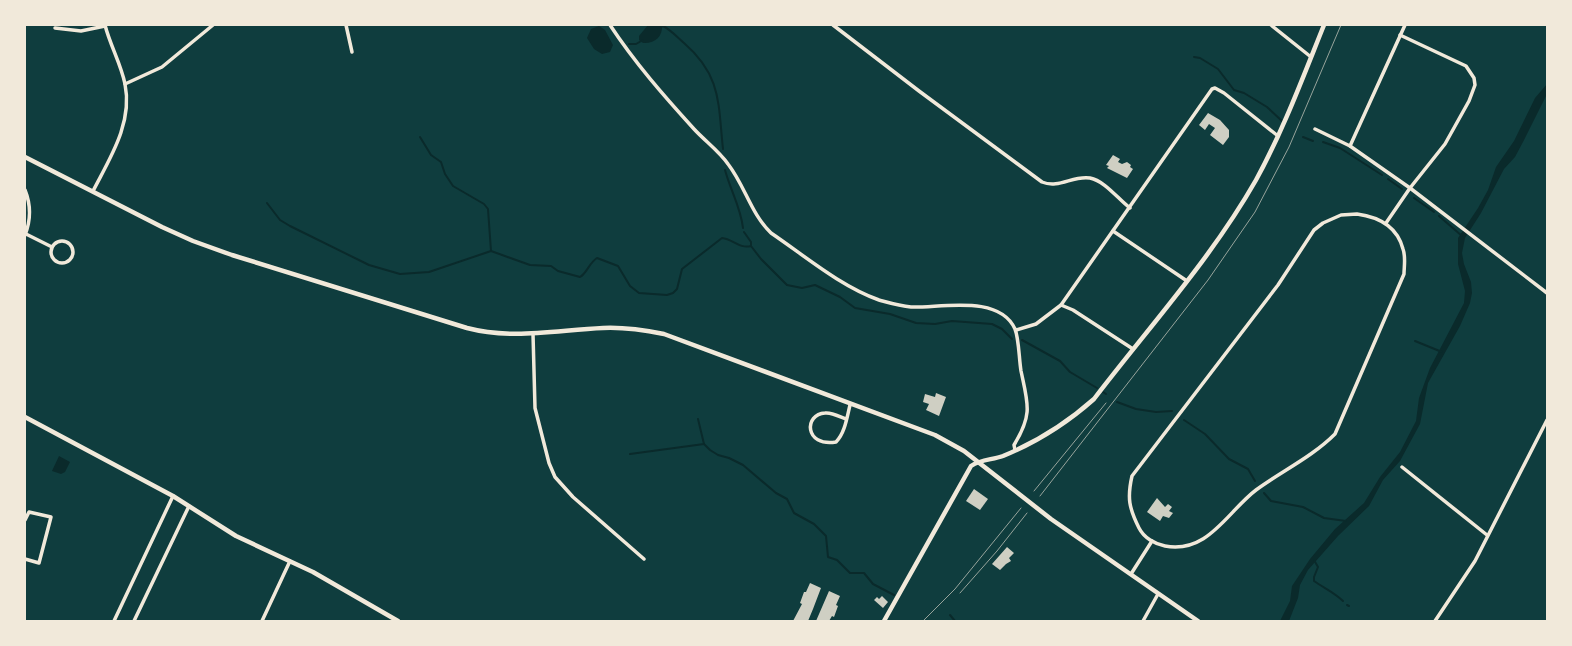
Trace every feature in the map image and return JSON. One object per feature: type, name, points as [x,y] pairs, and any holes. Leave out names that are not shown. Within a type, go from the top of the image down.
[{"type":"street","points":[[125,84],[162,67],[214,25]]},
{"type":"street","points":[[346,25],[352,52]]},
{"type":"street","points":[[610,25],[631,56],[654,85],[727,162],[746,193],[756,215],[771,233],[843,281],[872,297],[899,305],[912,307],[956,305],[987,308],[1009,319],[1016,330],[1028,405],[1027,422],[1014,445],[1015,450]]},
{"type":"street","points":[[832,25],[1042,182],[1054,185],[1083,178],[1091,178],[1099,182],[1130,208]]},
{"type":"street","points":[[1271,25],[1311,57]]},
{"type":"street","points":[[884,621],[971,466],[978,461],[1001,457],[1059,428],[1079,413],[1094,398],[1187,282],[1246,196],[1278,136],[1324,25]]},
{"type":"street","points":[[1350,146],[1405,25]]},
{"type":"street","points":[[55,28],[81,31],[105,26],[125,84],[125,114],[121,134],[114,152],[93,191]]},
{"type":"street","points":[[1386,223],[1410,188],[1445,144],[1469,101],[1475,84],[1474,78],[1466,66],[1400,35]]},
{"type":"street","points":[[1016,330],[1036,324],[1061,305],[1213,88],[1224,93],[1278,136]]},
{"type":"street","points":[[1315,129],[1350,146],[1410,188],[1547,293]]},
{"type":"street","points":[[25,157],[168,230],[232,255],[467,328],[496,334],[533,334],[606,328],[640,330],[664,334],[850,405],[935,435],[954,445],[978,461],[1051,519],[1198,621]]},
{"type":"street","points":[[25,190],[29,199],[30,216],[25,234],[52,247]]},
{"type":"street","points":[[1357,214],[1372,216],[1386,223],[1393,229],[1404,249],[1404,274],[1335,434],[1323,446],[1250,494],[1204,540],[1176,548],[1152,542],[1140,531],[1130,511],[1128,491],[1132,476],[1278,285],[1314,230],[1323,222],[1341,215],[1357,214]]},
{"type":"street","points":[[1113,231],[1187,282]]},
{"type":"street","points":[[64,240],[71,244],[73,255],[69,261],[58,262],[52,258],[52,247],[57,242],[64,240]]},
{"type":"street","points":[[1061,305],[1073,310],[1133,349]]},
{"type":"street","points":[[533,334],[536,408],[549,463],[555,477],[573,497],[644,559]]},
{"type":"street","points":[[846,419],[825,412],[818,415],[812,421],[810,429],[813,436],[822,442],[836,442],[841,437],[850,405]]},
{"type":"street","points":[[25,417],[173,496],[236,536],[331,582],[398,621]]},
{"type":"street","points":[[1435,621],[1475,561],[1547,420]]},
{"type":"street","points":[[1402,467],[1487,535]]},
{"type":"street","points":[[114,621],[173,496]]},
{"type":"street","points":[[134,621],[189,506]]},
{"type":"street","points":[[25,520],[29,512],[51,517],[39,563],[25,559]]},
{"type":"street","points":[[1131,574],[1152,542]]},
{"type":"street","points":[[262,621],[290,561]]},
{"type":"street","points":[[1143,621],[1158,594]]},
{"type":"water","points":[[648,25],[662,25],[661,33],[654,41],[643,43],[639,40],[639,36]]},
{"type":"water","points":[[599,26],[605,30],[613,45],[610,52],[602,54],[594,49],[587,38],[591,29]]},
{"type":"water","points":[[1547,84],[1547,94],[1523,142],[1515,157],[1504,169],[1481,213],[1465,238],[1462,253],[1464,264],[1471,282],[1472,293],[1470,303],[1460,326],[1428,383],[1420,424],[1400,461],[1383,480],[1369,506],[1338,536],[1308,570],[1300,585],[1298,598],[1289,621],[1280,621],[1290,601],[1292,586],[1310,559],[1335,529],[1364,503],[1380,477],[1400,452],[1416,421],[1419,398],[1430,368],[1464,303],[1465,291],[1458,264],[1458,238],[1488,190],[1496,167],[1514,141],[1535,98]]},
{"type":"water","points":[[59,456],[70,462],[65,472],[61,474],[52,471]]},
{"type":"building","points":[[1208,113],[1220,120],[1229,130],[1229,137],[1223,145],[1210,135],[1215,128],[1209,124],[1205,130],[1199,125]]},
{"type":"building","points":[[1113,155],[1120,159],[1118,162],[1122,164],[1127,162],[1131,165],[1130,167],[1133,169],[1127,178],[1107,168],[1109,166],[1106,165]]},
{"type":"building","points":[[936,393],[946,397],[939,416],[926,410],[929,404],[923,402],[925,394],[935,397]]},
{"type":"building","points":[[974,489],[988,499],[980,510],[966,501]]},
{"type":"building","points":[[1157,498],[1165,507],[1168,504],[1172,507],[1169,511],[1173,513],[1169,518],[1163,516],[1160,521],[1147,512]]},
{"type":"building","points":[[1007,547],[1014,553],[1009,558],[1011,561],[1000,570],[992,564]]},
{"type":"building","points":[[810,583],[821,588],[808,621],[793,621],[802,604],[800,603],[804,592],[806,592]]},
{"type":"building","points":[[829,591],[840,596],[836,605],[838,606],[834,617],[832,616],[829,621],[816,621]]},
{"type":"building","points":[[882,596],[888,602],[883,608],[874,600],[877,597],[879,599]]},
{"type":"waterway","points":[[661,27],[663,26],[671,32],[696,55],[712,79],[718,104],[723,149]]},
{"type":"waterway","points":[[629,44],[636,44],[643,40]]},
{"type":"waterway","points":[[1194,57],[1200,58],[1218,69],[1234,90],[1244,93],[1267,107],[1282,121]]},
{"type":"waterway","points":[[420,137],[431,155],[441,162],[445,174],[453,186],[484,204],[488,209],[491,251]]},
{"type":"waterway","points":[[1303,137],[1313,141]]},
{"type":"waterway","points":[[1323,142],[1340,148],[1382,175]]},
{"type":"waterway","points":[[725,170],[740,213],[743,228]]},
{"type":"waterway","points":[[1388,179],[1402,189]]},
{"type":"waterway","points":[[1414,198],[1434,212]]},
{"type":"waterway","points":[[267,203],[280,220],[290,226],[369,265],[400,274],[429,272],[491,251],[530,265],[551,266],[558,271],[580,277],[597,258],[618,266],[630,286],[639,293],[667,295],[673,293],[677,289],[682,269],[722,238],[739,245],[747,247],[751,246]]},
{"type":"waterway","points":[[1439,216],[1462,236]]},
{"type":"waterway","points":[[744,232],[751,242],[751,246],[761,259],[787,285],[802,288],[815,285],[840,297],[855,308],[890,314],[916,323],[935,324],[952,321],[992,324],[1002,329],[1012,339]]},
{"type":"waterway","points":[[1022,340],[1060,361],[1070,372],[1097,388]]},
{"type":"waterway","points":[[1415,341],[1442,352]]},
{"type":"waterway","points":[[1117,402],[1136,409],[1156,412],[1172,411]]},
{"type":"waterway","points":[[698,419],[704,444],[710,450],[718,455],[729,458],[743,465],[776,493],[787,499],[794,513],[814,524],[826,536],[828,557],[837,560],[850,573],[864,573],[873,584],[894,595]]},
{"type":"waterway","points":[[1184,420],[1205,434],[1229,459],[1248,469],[1255,481]]},
{"type":"waterway","points":[[630,454],[704,444]]},
{"type":"waterway","points":[[1264,493],[1271,501],[1303,507],[1324,518],[1346,521]]},
{"type":"waterway","points":[[1314,560],[1318,567],[1314,581],[1343,601]]},
{"type":"waterway","points":[[950,615],[955,621]]},
{"type":"tram line","points":[[1040,496],[1208,280],[1255,212],[1289,147],[1341,25]]},
{"type":"tram line","points":[[1034,491],[1106,403]]},
{"type":"tram line","points":[[923,621],[955,589],[1021,508]]},
{"type":"tram line","points":[[960,593],[997,551],[1027,513]]}]
